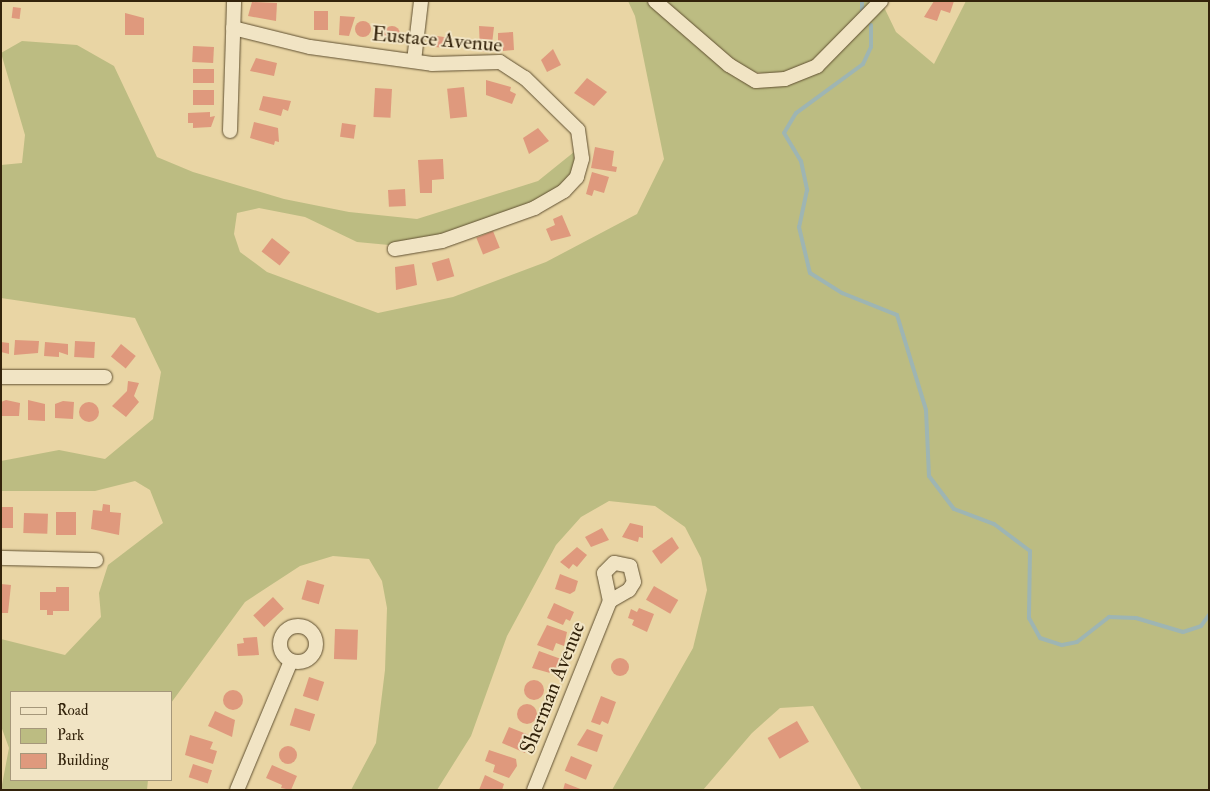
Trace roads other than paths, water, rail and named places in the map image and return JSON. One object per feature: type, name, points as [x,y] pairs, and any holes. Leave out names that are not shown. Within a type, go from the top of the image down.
[{"type":"street","points":[[230,132],[234,1]]},
{"type":"street","points":[[414,60],[420,1]]},
{"type":"street","points":[[655,1],[729,64],[756,81],[785,79],[816,66],[881,1]]},
{"type":"street","name":"Eustace Avenue","points":[[233,28],[310,47],[451,64],[494,61],[512,68],[578,130],[582,159],[572,185],[535,208],[434,243],[395,249]]},
{"type":"street","points":[[1,377],[105,377]]},
{"type":"street","points":[[1,558],[96,560]]},
{"type":"street","name":"Sherman Avenue","points":[[534,790],[610,601]]},
{"type":"street","points":[[237,790],[291,661]]},
{"type":"waterway","points":[[862,1],[862,10]]},
{"type":"waterway","points":[[871,25],[871,47],[863,64],[796,113],[784,133],[801,161],[807,190],[799,227],[810,273],[842,293],[897,315],[926,410],[929,476],[954,509],[994,524],[1030,551],[1029,618],[1040,638],[1062,645],[1077,642],[1109,617],[1136,618],[1183,632],[1201,626],[1209,615]]}]
